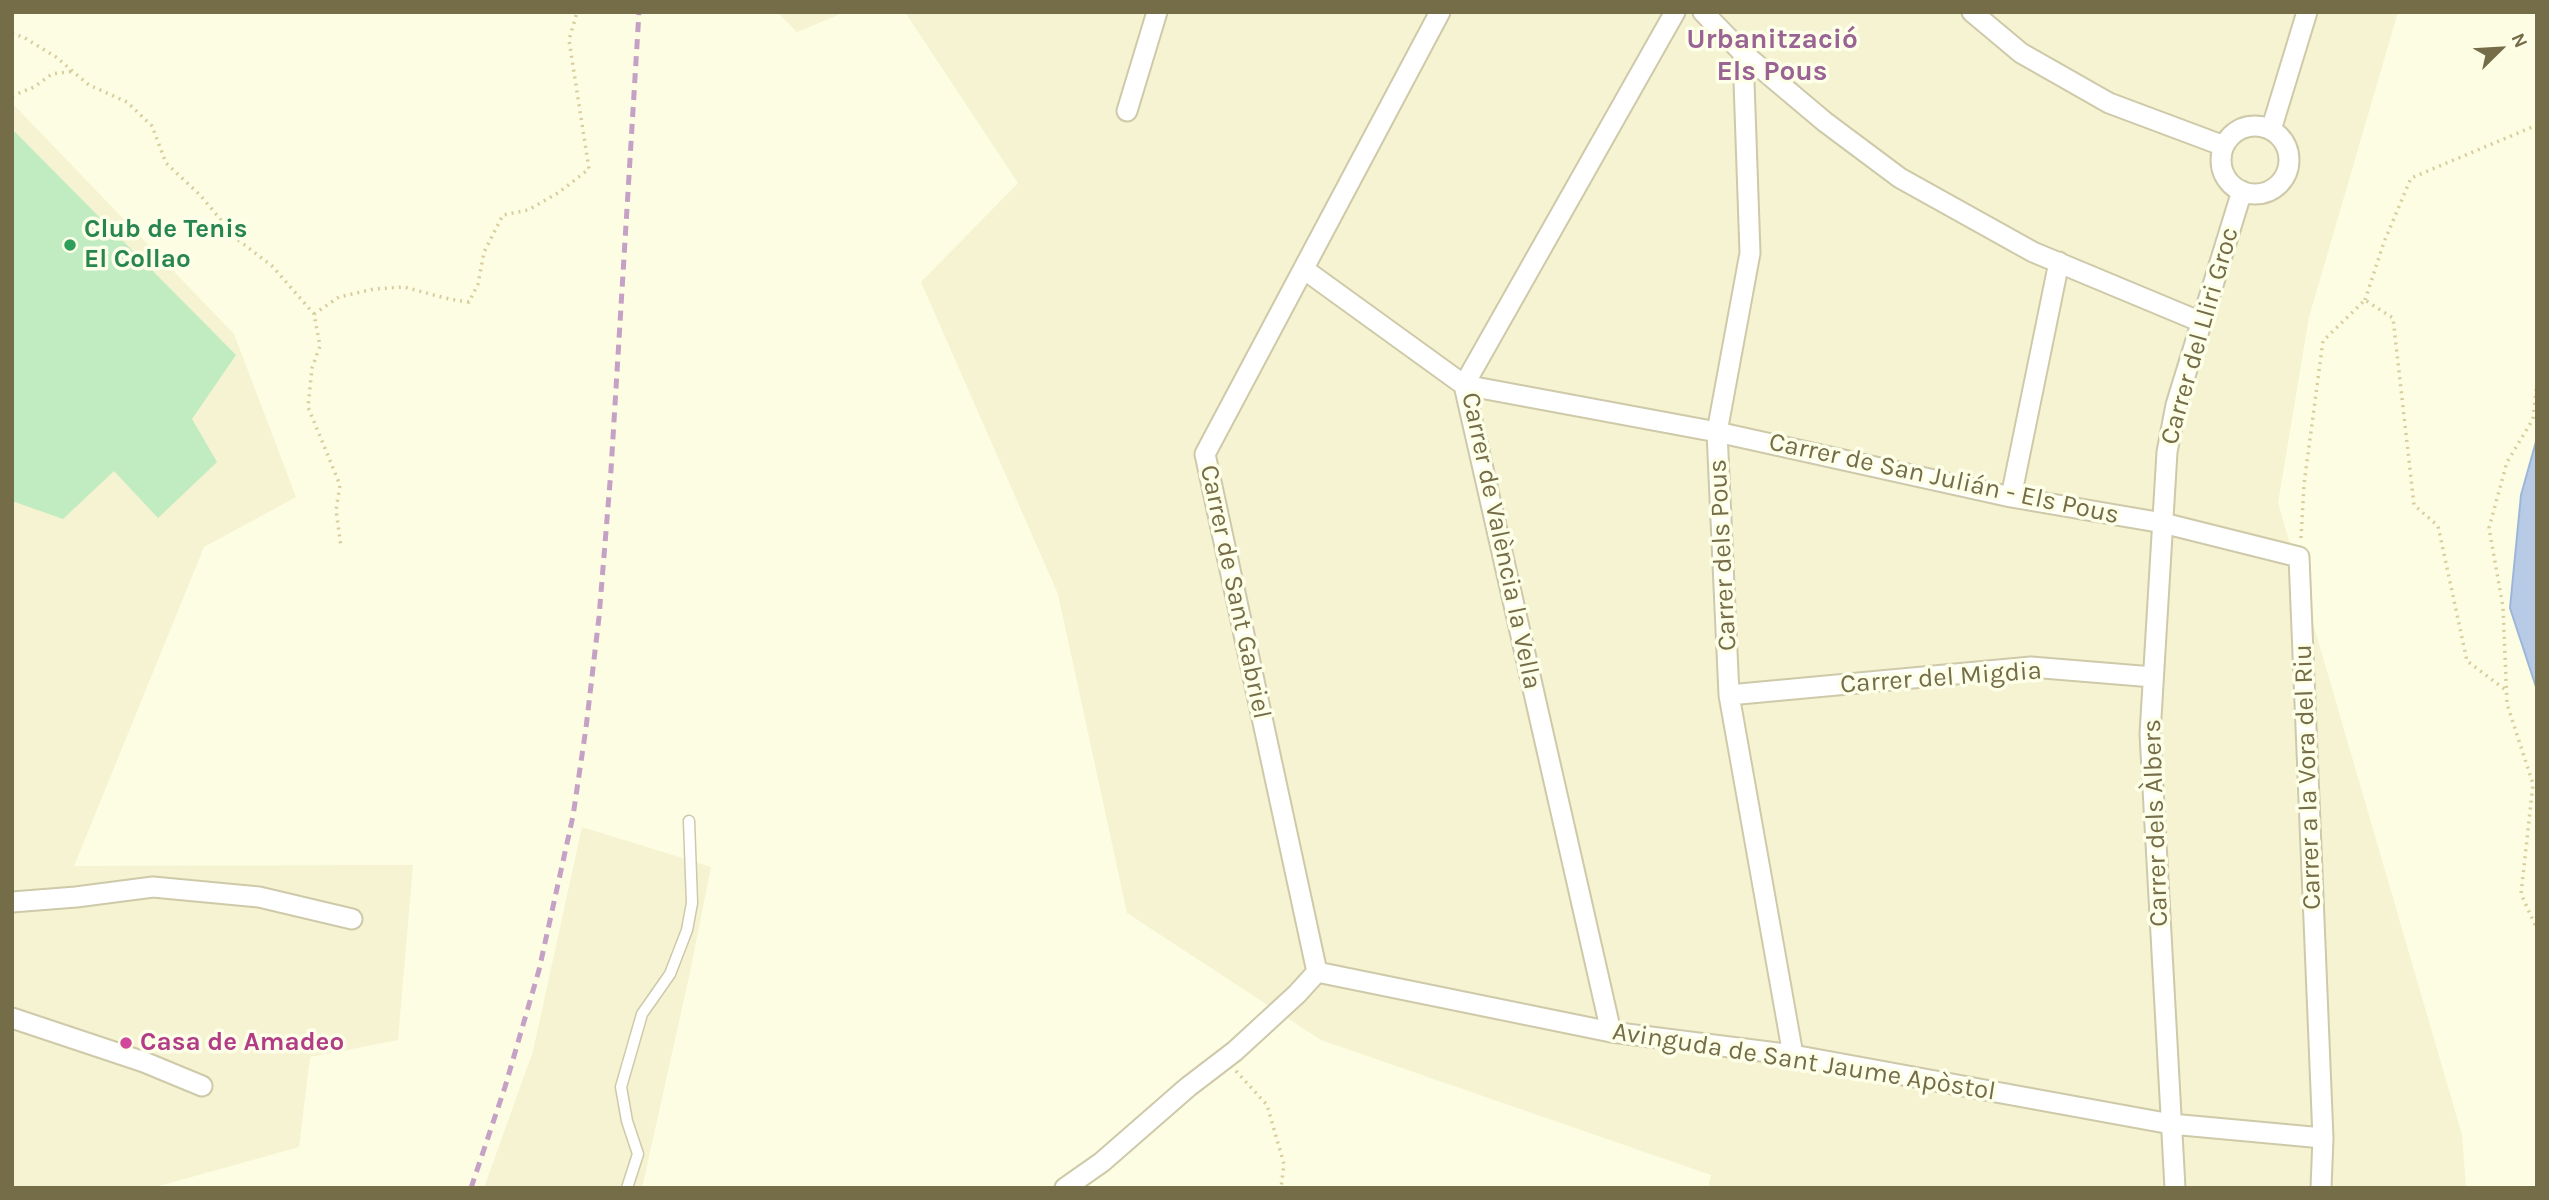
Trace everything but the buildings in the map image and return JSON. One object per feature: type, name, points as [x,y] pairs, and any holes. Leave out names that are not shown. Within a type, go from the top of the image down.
[{"type":"street","points":[[1127,111],[1157,12]]},
{"type":"street","name":"Carrer de Sant Gabriel","points":[[1317,972],[1205,454],[1440,12]]},
{"type":"street","name":"Carrer de València la Vella","points":[[1611,1032],[1464,385],[1675,12]]},
{"type":"street","points":[[1703,12],[1744,52],[1825,122],[1900,178],[2033,252],[2201,323]]},
{"type":"street","points":[[1972,12],[2021,53],[2109,103],[2224,146]]},
{"type":"street","points":[[2271,130],[2307,12]]},
{"type":"street","name":"Carrer dels Pous","points":[[1744,52],[1750,253],[1717,432],[1729,695],[1793,1055]]},
{"type":"street","points":[[2259,126],[2271,130],[2283,141],[2288,152],[2287,174],[2272,189],[2257,194],[2242,191],[2227,179],[2223,170],[2221,159],[2224,146],[2236,132],[2246,127],[2259,126]]},
{"type":"street","name":"Carrer del Lliri Groc","points":[[2163,523],[2168,437],[2242,191]]},
{"type":"street","points":[[2011,497],[2059,262]]},
{"type":"street","name":"Carrer de San Julián - Els Pous","points":[[1304,270],[1464,385],[1717,432],[2011,497],[2163,523]]},
{"type":"street","points":[[2163,523],[2299,557]]},
{"type":"street","name":"Carrer dels Àlbers","points":[[2163,523],[2150,734],[2175,1188]]},
{"type":"street","name":"Carrer a la Vora del Riu","points":[[2299,557],[2323,1138],[2321,1188]]},
{"type":"street","name":"Carrer del Migdia","points":[[1729,695],[2031,667],[2153,677]]},
{"type":"street","points":[[12,901],[76,897],[153,887],[259,897],[352,919]]},
{"type":"street","points":[[1065,1188],[1102,1162],[1224,1059],[1297,994],[1317,972]]},
{"type":"street","name":"Avinguda de Sant Jaume Apòstol","points":[[1317,972],[1611,1032],[1793,1055],[2171,1124],[2323,1138]]},
{"type":"street","points":[[12,1018],[144,1062],[202,1086]]},
{"type":"lane","points":[[627,1188],[638,1154],[627,1121],[621,1087],[642,1014],[670,974],[687,930],[692,903],[689,821]]},
{"type":"path","points":[[314,314],[339,297],[373,289],[404,287],[469,302],[478,284],[485,252],[503,215],[528,210],[558,193],[589,169],[569,40],[577,12]]},
{"type":"path","points":[[12,33],[56,57],[89,85],[127,102],[152,126],[166,163],[200,195],[238,240],[272,266],[314,314],[320,346],[312,368],[308,407],[340,485],[336,510],[341,547]]},
{"type":"path","points":[[12,96],[34,87],[52,74],[74,71]]},
{"type":"path","points":[[2299,557],[2304,484],[2323,341],[2365,300],[2384,243],[2411,178],[2537,125]]},
{"type":"path","points":[[2365,300],[2393,318],[2414,505],[2438,526],[2467,662],[2507,691]]},
{"type":"path","points":[[2537,382],[2533,419],[2507,461],[2489,528],[2503,607],[2507,704],[2533,784],[2521,894],[2537,929]]},
{"type":"path","points":[[1224,1059],[1267,1105],[1284,1164],[1281,1188]]},
{"type":"shaded area","points":[[777,12],[845,12],[797,32]]},
{"type":"shaded area","points":[[905,12],[2398,12],[2309,317],[2278,503],[2462,1135],[2466,1188],[1708,1188],[1711,1175],[1321,1040],[1127,913],[1058,594],[921,282],[1018,183]]},
{"type":"shaded area","points":[[12,103],[234,334],[296,497],[204,547],[74,866],[413,865],[398,1040],[310,1057],[299,1147],[152,1188],[12,1188]]},
{"type":"shaded area","points":[[582,827],[711,867],[642,1188],[484,1188],[533,1051]]},
{"type":"green space","name":"Club de Tenis El Collao","points":[[15,132],[236,355],[192,419],[217,462],[158,518],[114,471],[63,519],[12,501],[12,134]]},
{"type":"water","points":[[2537,438],[2537,690],[2510,608],[2521,495]]},
{"type":"railway","points":[[471,1188],[505,1087],[539,970],[573,816],[586,728],[599,617],[611,470],[639,12]]},
{"type":"place","name":"Club de Tenis El Collao","points":[[70,245]]},
{"type":"place","name":"Casa de Amadeo","points":[[126,1043]]},
{"type":"district","name":"Urbanització Els Pous","points":[[1772,56]]}]
